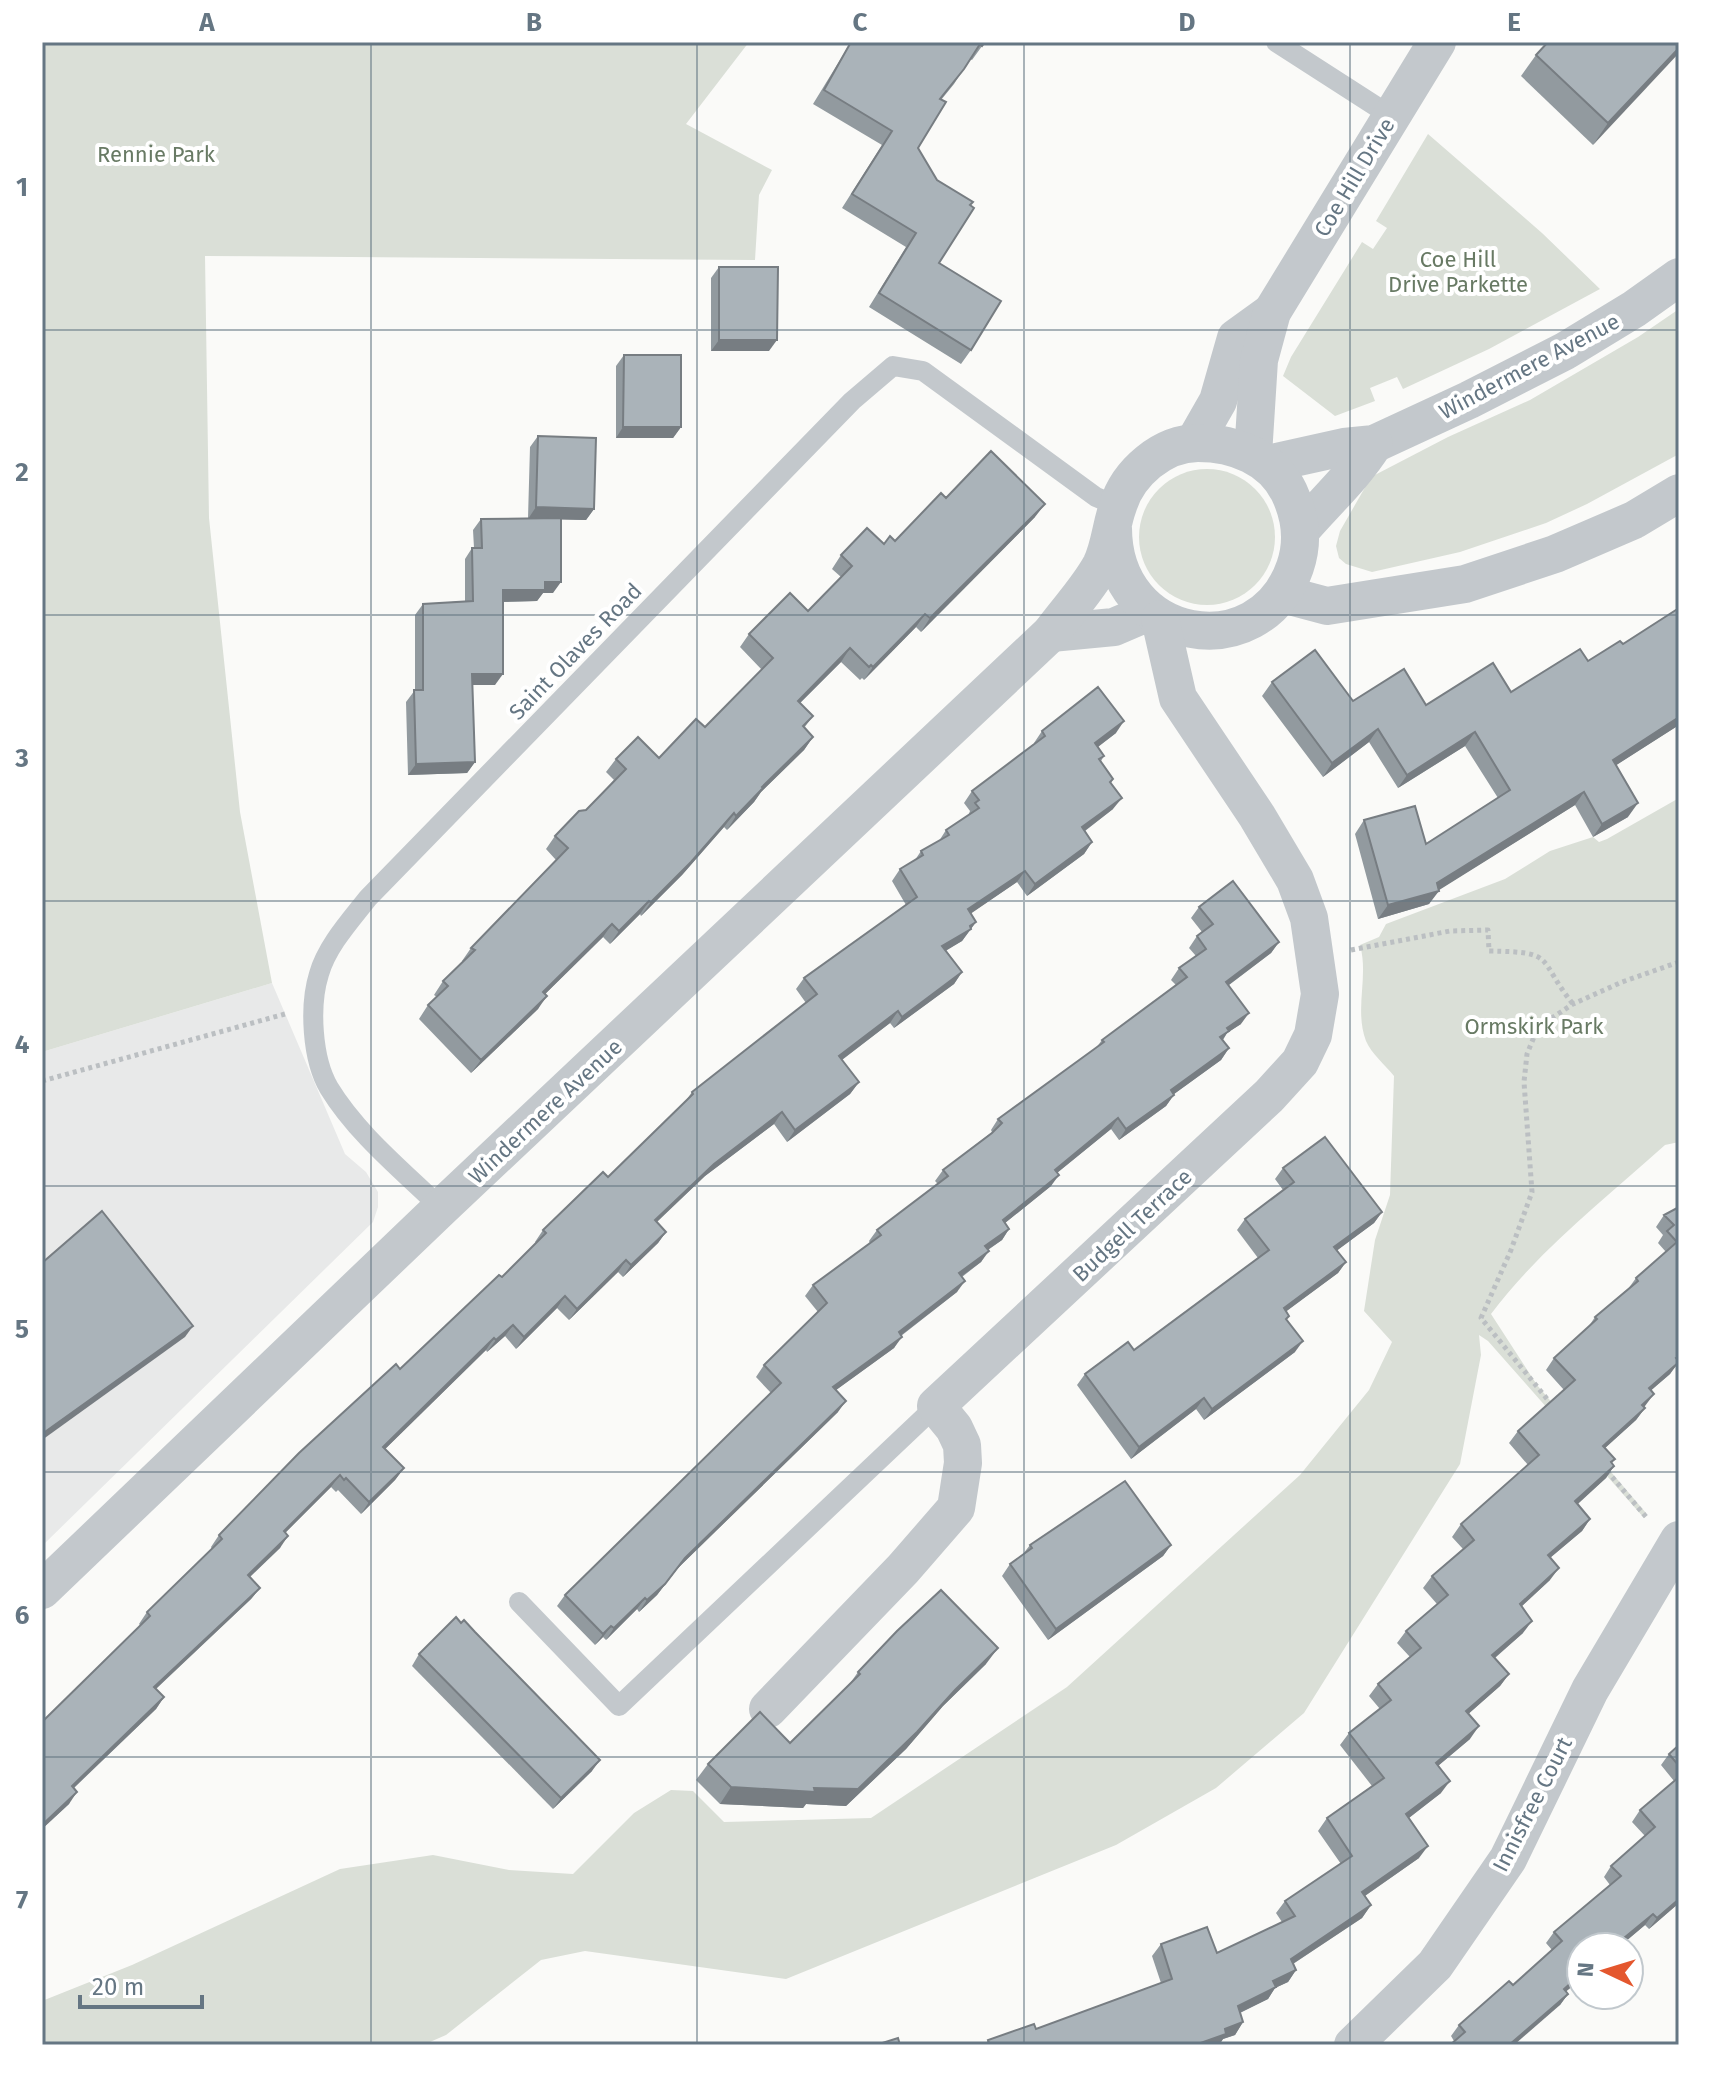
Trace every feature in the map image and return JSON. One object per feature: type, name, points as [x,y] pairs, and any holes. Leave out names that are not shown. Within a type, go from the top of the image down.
[{"type":"street","name":"Coe Hill Drive","points":[[1260,459],[1259,360],[1272,312],[1437,42]]},
{"type":"street","name":"Windermere Avenue","points":[[42,1590],[441,1208],[1051,633],[1101,564],[1129,483],[1146,464],[1169,450],[1194,443],[1225,444],[1260,459],[1374,444],[1565,351],[1679,277]]},
{"type":"street","name":"Coe Hill Drive","points":[[1194,443],[1218,401],[1236,338],[1272,312]]},
{"type":"street","name":"Windermere Avenue","points":[[1155,615],[1183,628],[1207,631],[1227,629],[1261,613],[1282,594],[1300,542],[1336,489],[1358,470],[1374,444]]},
{"type":"street","points":[[1260,459],[1285,484],[1296,507],[1300,542],[1336,586],[1360,600]]},
{"type":"street","points":[[1282,594],[1327,606],[1465,584],[1555,554],[1634,520],[1679,493]]},
{"type":"street","points":[[1115,517],[1113,547],[1124,583],[1135,599],[1155,615]]},
{"type":"street","points":[[1051,633],[1114,627],[1155,615]]},
{"type":"street","name":"Budgell Terrace","points":[[936,1406],[1258,1107],[1300,1062],[1313,1035],[1320,994],[1316,958],[1309,918],[1295,880],[1257,816],[1178,698],[1177,684],[1155,615]]},
{"type":"street","points":[[1177,684],[1207,631]]},
{"type":"street","points":[[768,1709],[903,1569],[956,1508],[963,1463],[962,1445],[954,1428],[936,1406]]},
{"type":"street","name":"Innisfree Court","points":[[1353,2045],[1435,1965],[1508,1859],[1664,1531]]},
{"type":"lane","points":[[1276,42],[1391,116]]},
{"type":"lane","name":"Saint Olaves Road","points":[[441,1208],[359,1126],[328,1086],[315,1040],[313,1005],[319,973],[338,938],[368,898],[852,401],[893,366],[923,371],[1096,497],[1115,517]]},
{"type":"lane","points":[[519,1602],[619,1706],[936,1406]]},
{"type":"path","points":[[1316,958],[1425,935],[1488,930],[1489,951],[1537,954],[1547,963],[1573,1004]]},
{"type":"path","points":[[1559,1413],[1481,1318],[1532,1192],[1524,1082],[1527,1054],[1538,1027],[1573,1004],[1622,982],[1679,962]]},
{"type":"path","points":[[42,1081],[313,1005]]},
{"type":"path","points":[[1599,1461],[1664,1531]]},
{"type":"shaded area","points":[[272,983],[345,1154],[366,1172],[378,1192],[378,1207],[373,1222],[42,1546],[42,1052]]},
{"type":"green space","name":"Rennie Park","points":[[42,42],[749,42],[686,124],[772,170],[759,195],[755,260],[205,256],[209,518],[240,812],[272,983],[42,1052]]},
{"type":"green space","name":"Coe Hill Drive Parkette","points":[[1428,134],[1542,233],[1600,289],[1489,349],[1403,389],[1397,377],[1370,388],[1375,401],[1335,416],[1283,376],[1291,357],[1362,242],[1373,249],[1387,228],[1376,221]]},
{"type":"green space","points":[[1679,309],[1679,454],[1546,523],[1460,552],[1372,572],[1346,564],[1339,558],[1336,546],[1340,531],[1371,477],[1448,437],[1530,400],[1638,337]]},
{"type":"green space","points":[[1207,469],[1233,474],[1255,489],[1270,511],[1275,537],[1270,563],[1255,585],[1233,600],[1207,605],[1181,600],[1159,585],[1144,563],[1139,537],[1144,511],[1159,489],[1181,474]]},
{"type":"green space","name":"Ormskirk Park","points":[[1679,798],[1679,1142],[1665,1145],[1574,1225],[1530,1268],[1491,1314],[1537,1385],[1646,1513],[1644,1518],[1488,1341],[1479,1335],[1481,1355],[1460,1464],[1304,1713],[1216,1788],[1116,1845],[786,1979],[585,1951],[541,1960],[446,2035],[423,2045],[42,2045],[42,2001],[132,1965],[340,1869],[433,1855],[509,1870],[573,1874],[634,1813],[671,1790],[693,1791],[724,1822],[871,1818],[1067,1687],[1300,1475],[1369,1390],[1392,1342],[1364,1311],[1375,1240],[1390,1195],[1394,1076],[1366,1041],[1361,1017],[1363,969],[1360,945],[1379,937],[1386,924],[1505,879],[1550,851],[1593,837],[1599,842],[1607,839]]},
{"type":"building","points":[[851,42],[985,42],[982,46],[980,44],[940,99],[946,102],[918,148],[937,180],[973,202],[970,205],[974,208],[939,263],[1001,301],[971,350],[879,293],[916,233],[852,194],[892,131],[824,90]]},
{"type":"building","points":[[1548,42],[1679,42],[1679,48],[1608,123],[1536,55]]},
{"type":"building","points":[[719,267],[778,267],[777,340],[719,340]]},
{"type":"building","points":[[624,355],[681,355],[681,427],[623,427]]},
{"type":"building","points":[[538,436],[596,438],[594,509],[536,507]]},
{"type":"building","points":[[991,451],[1045,504],[930,618],[925,614],[873,667],[869,667],[850,648],[798,701],[813,716],[803,726],[813,737],[736,816],[734,813],[651,902],[619,931],[612,924],[543,992],[547,996],[481,1060],[428,1005],[448,986],[443,981],[475,950],[471,948],[568,848],[555,836],[626,769],[616,759],[638,737],[659,758],[696,719],[705,727],[773,658],[749,634],[790,593],[808,611],[852,566],[841,555],[867,528],[884,544],[890,536],[895,541],[941,493],[946,498]]},
{"type":"building","points":[[561,518],[561,582],[545,582],[545,590],[503,590],[503,674],[472,674],[475,762],[416,764],[414,690],[423,690],[423,604],[473,601],[472,548],[482,548],[481,519]]},
{"type":"building","points":[[1679,608],[1679,717],[1613,760],[1638,803],[1602,824],[1584,792],[1437,883],[1439,891],[1388,905],[1364,820],[1415,806],[1426,844],[1510,790],[1475,732],[1407,775],[1378,729],[1332,763],[1272,682],[1315,650],[1353,701],[1404,669],[1426,705],[1493,663],[1511,692],[1580,649],[1588,661],[1620,641],[1623,644]]},
{"type":"building","points":[[1098,687],[1124,721],[1095,743],[1104,756],[1099,759],[1113,779],[1110,782],[1122,798],[1082,827],[1092,842],[1035,884],[1025,871],[968,909],[976,922],[970,926],[971,929],[942,946],[962,972],[902,1017],[898,1011],[839,1056],[859,1082],[795,1130],[782,1112],[714,1164],[655,1220],[666,1232],[631,1265],[626,1260],[577,1309],[565,1296],[524,1337],[513,1325],[496,1340],[494,1338],[383,1447],[404,1468],[369,1502],[340,1475],[284,1531],[288,1536],[248,1575],[260,1588],[154,1687],[164,1697],[72,1786],[77,1792],[42,1825],[42,1722],[150,1616],[147,1612],[222,1539],[219,1535],[299,1453],[396,1364],[400,1369],[499,1275],[502,1277],[546,1233],[543,1230],[603,1172],[608,1177],[692,1092],[817,994],[804,978],[917,897],[900,869],[923,855],[921,851],[949,835],[946,830],[979,808],[975,803],[979,800],[972,791],[1045,736],[1042,731]]},
{"type":"building","points":[[1233,881],[1279,942],[1226,982],[1249,1013],[1227,1028],[1229,1031],[1220,1037],[1229,1048],[1171,1090],[1174,1095],[1126,1129],[1118,1118],[1055,1170],[1059,1175],[1003,1220],[1009,1229],[985,1246],[989,1251],[959,1273],[965,1281],[899,1332],[902,1337],[833,1387],[846,1401],[685,1558],[665,1584],[603,1634],[565,1595],[781,1383],[764,1365],[827,1303],[813,1285],[881,1235],[877,1230],[948,1176],[943,1170],[992,1133],[1002,1123],[998,1119],[1187,977],[1179,968],[1206,949],[1197,936],[1213,924],[1199,907]]},
{"type":"building","points":[[1325,1137],[1382,1212],[1334,1247],[1346,1262],[1284,1308],[1289,1316],[1286,1319],[1303,1341],[1212,1409],[1204,1398],[1139,1447],[1085,1374],[1128,1342],[1134,1350],[1269,1250],[1245,1219],[1294,1182],[1283,1168]]},
{"type":"building","points":[[1679,1207],[1679,1356],[1676,1358],[1679,1362],[1649,1388],[1654,1394],[1642,1405],[1645,1408],[1603,1446],[1615,1459],[1611,1462],[1614,1466],[1575,1501],[1590,1519],[1548,1555],[1559,1568],[1520,1604],[1532,1621],[1492,1655],[1509,1674],[1466,1711],[1479,1726],[1436,1763],[1450,1781],[1406,1814],[1428,1846],[1362,1892],[1371,1905],[1291,1959],[1296,1970],[1273,1981],[1276,1987],[1238,2006],[1243,2022],[1225,2029],[1226,2034],[1195,2045],[990,2045],[988,2040],[1034,2024],[1036,2029],[1172,1979],[1161,1944],[1207,1927],[1217,1953],[1295,1916],[1285,1901],[1352,1856],[1327,1818],[1384,1778],[1349,1733],[1391,1700],[1378,1684],[1421,1648],[1406,1631],[1448,1595],[1432,1576],[1474,1540],[1461,1524],[1539,1455],[1518,1431],[1575,1380],[1554,1358],[1677,1242],[1667,1231],[1674,1225],[1664,1215]]},
{"type":"building","points":[[102,1211],[193,1326],[42,1434],[42,1263]]},
{"type":"building","points":[[1125,1481],[1171,1545],[1056,1629],[1010,1564],[1032,1548],[1030,1545]]},
{"type":"building","points":[[941,1590],[998,1648],[858,1789],[814,1788],[815,1792],[731,1787],[708,1764],[760,1712],[790,1743],[860,1674],[858,1672],[897,1631]]},
{"type":"building","points":[[456,1617],[461,1623],[464,1620],[600,1760],[561,1798],[419,1654]]},
{"type":"building","points":[[1679,1745],[1679,1766],[1669,1754]]},
{"type":"building","points":[[1679,1777],[1679,1899],[1657,1918],[1653,1914],[1632,1931],[1565,1931],[1565,1997],[1509,2045],[1450,2045],[1465,2032],[1459,2025],[1509,1981],[1513,1985],[1562,1941],[1554,1932],[1621,1876],[1611,1866],[1655,1827],[1640,1810]]},
{"type":"building","points":[[898,2038],[900,2045],[876,2045]]}]
